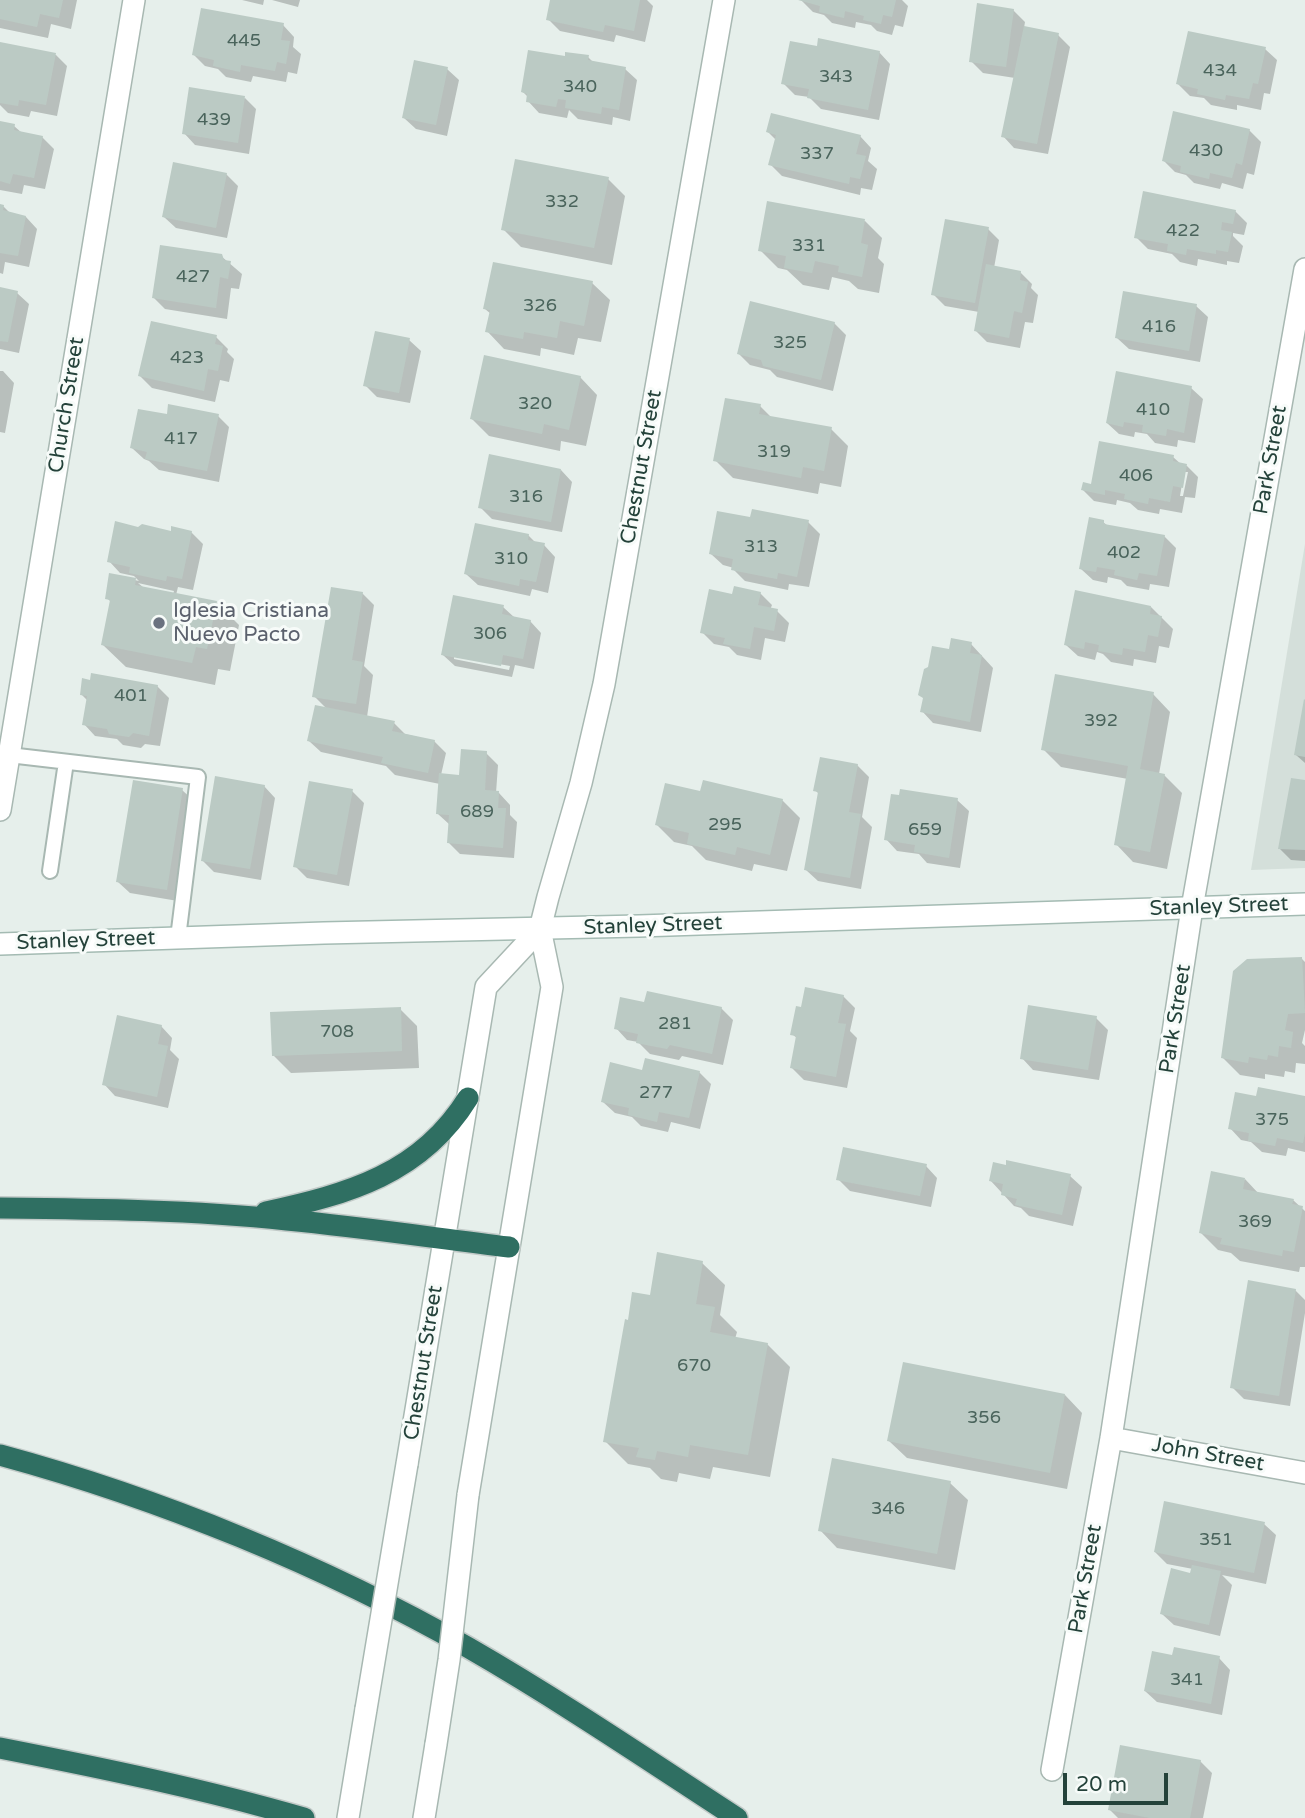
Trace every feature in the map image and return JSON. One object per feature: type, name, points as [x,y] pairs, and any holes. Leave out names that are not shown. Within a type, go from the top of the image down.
[{"type":"highway","points":[[245,1216],[330,1196],[386,1175],[427,1148],[449,1126],[468,1098]]},
{"type":"highway","points":[[0,1208],[245,1216],[509,1247]]},
{"type":"highway","points":[[0,1455],[176,1512],[246,1540],[384,1604],[540,1690],[737,1818]]},
{"type":"highway","points":[[0,1748],[177,1785],[304,1818]]},
{"type":"street","name":"Church Street","points":[[0,810],[134,0]]},
{"type":"street","name":"Chestnut Street","points":[[424,1818],[449,1660],[468,1495],[552,987],[540,929],[604,684],[724,0]]},
{"type":"street","name":"Park Street","points":[[1052,1770],[1111,1438],[1192,908],[1305,269]]},
{"type":"street","name":"Stanley Street","points":[[0,944],[1305,904]]},
{"type":"street","name":"Chestnut Street","points":[[348,1818],[486,987],[540,929]]},
{"type":"street","name":"John Street","points":[[1111,1438],[1305,1473]]},
{"type":"lane","points":[[9,755],[198,777],[178,938]]},
{"type":"lane","points":[[50,871],[66,762]]},
{"type":"shaded area","points":[[1305,544],[1305,868],[1251,870]]},
{"type":"building","points":[[0,0],[63,0],[59,18],[40,14],[37,27],[0,19]]},
{"type":"building","points":[[550,0],[640,0],[634,31],[605,25],[603,32],[546,20]]},
{"type":"building","points":[[798,0],[896,0],[892,17],[883,15],[881,24],[863,20],[864,16],[845,11],[844,18],[819,12],[820,6]]},
{"type":"building","points":[[977,3],[1014,9],[1006,67],[969,62]]},
{"type":"building","points":[[201,8],[284,23],[281,40],[290,41],[286,64],[277,62],[275,71],[241,65],[240,72],[213,66],[214,60],[192,55]]},
{"type":"building","points":[[1024,26],[1059,33],[1037,144],[1001,137]]},
{"type":"building","points":[[1188,31],[1266,47],[1258,84],[1253,83],[1249,99],[1226,95],[1225,100],[1197,94],[1198,89],[1176,84]]},
{"type":"building","points":[[818,38],[880,51],[868,110],[807,98],[809,89],[781,84],[790,41],[817,46]]},
{"type":"building","points":[[0,42],[56,53],[46,105],[19,100],[18,106],[0,103]]},
{"type":"building","points":[[528,50],[565,56],[565,52],[589,55],[588,60],[626,67],[619,110],[602,107],[601,114],[565,108],[566,100],[558,99],[556,107],[526,102],[527,94],[521,92]]},
{"type":"building","points":[[414,60],[448,67],[436,125],[402,118]]},
{"type":"building","points":[[189,87],[245,96],[238,143],[182,134]]},
{"type":"building","points":[[1173,111],[1250,129],[1242,165],[1236,163],[1232,178],[1210,173],[1209,179],[1180,172],[1181,166],[1162,161]]},
{"type":"building","points":[[771,113],[861,135],[856,154],[866,156],[860,179],[850,177],[849,184],[768,165],[776,135],[766,132]]},
{"type":"building","points":[[0,121],[15,124],[14,130],[43,136],[34,178],[13,174],[10,184],[0,181]]},
{"type":"building","points":[[515,159],[609,177],[594,248],[501,230]]},
{"type":"building","points":[[173,162],[227,173],[216,228],[162,217]]},
{"type":"building","points":[[1143,191],[1236,210],[1233,224],[1222,222],[1221,230],[1232,232],[1228,252],[1216,250],[1216,254],[1187,249],[1186,255],[1167,251],[1168,244],[1134,238]]},
{"type":"building","points":[[767,201],[865,219],[861,243],[868,245],[862,277],[838,272],[839,266],[815,261],[812,273],[784,268],[786,256],[758,251]]},
{"type":"building","points":[[0,204],[4,205],[3,210],[26,216],[18,256],[0,253]]},
{"type":"building","points":[[945,219],[989,227],[975,303],[931,295]]},
{"type":"building","points":[[160,245],[222,254],[224,260],[231,261],[228,279],[220,277],[216,308],[152,298]]},
{"type":"building","points":[[493,262],[593,281],[584,326],[560,321],[557,338],[524,332],[523,339],[485,332],[490,310],[483,309]]},
{"type":"building","points":[[986,264],[1021,271],[1020,280],[1028,282],[1022,313],[1014,311],[1009,338],[974,331]]},
{"type":"building","points":[[0,287],[18,291],[8,342],[0,341]]},
{"type":"building","points":[[1123,291],[1197,304],[1189,351],[1115,338]]},
{"type":"building","points":[[750,301],[835,322],[821,380],[763,366],[761,360],[737,354]]},
{"type":"building","points":[[151,321],[217,335],[215,344],[223,346],[218,371],[208,369],[204,391],[138,376]]},
{"type":"building","points":[[375,331],[410,338],[399,393],[363,386]]},
{"type":"building","points":[[484,355],[581,376],[569,430],[544,424],[542,434],[470,419]]},
{"type":"building","points":[[1116,371],[1192,386],[1184,433],[1167,429],[1166,436],[1142,432],[1143,425],[1124,422],[1123,427],[1106,423]]},
{"type":"building","points":[[725,398],[761,404],[759,414],[832,427],[824,471],[803,467],[801,478],[713,461]]},
{"type":"building","points":[[168,404],[219,414],[207,471],[145,459],[147,452],[130,448],[138,409],[167,414]]},
{"type":"building","points":[[1099,441],[1174,455],[1173,461],[1187,464],[1183,488],[1173,486],[1170,502],[1149,498],[1148,504],[1124,499],[1125,494],[1105,490],[1105,495],[1081,490],[1083,482],[1091,484]]},
{"type":"building","points":[[489,454],[561,469],[551,522],[478,508]]},
{"type":"building","points":[[752,509],[809,520],[797,577],[778,573],[777,579],[731,570],[733,559],[709,554],[717,511],[750,517]]},
{"type":"building","points":[[1089,517],[1104,520],[1104,524],[1165,535],[1157,576],[1139,573],[1137,580],[1114,575],[1115,570],[1097,567],[1096,572],[1079,569]]},
{"type":"building","points":[[115,521],[138,527],[142,524],[171,531],[171,526],[192,531],[182,579],[167,576],[166,581],[129,573],[130,567],[107,562]]},
{"type":"building","points":[[475,523],[529,534],[528,540],[545,543],[536,582],[520,579],[519,586],[464,574]]},
{"type":"building","name":"Iglesia Cristiana Nuevo Pacto","points":[[109,573],[136,578],[135,585],[217,601],[207,649],[196,647],[192,663],[101,645],[110,600],[105,599]]},
{"type":"building","points":[[734,586],[761,592],[758,605],[778,609],[774,631],[754,627],[750,649],[723,644],[725,638],[700,633],[709,589],[732,594]]},
{"type":"building","points":[[331,587],[363,592],[352,660],[363,662],[356,704],[312,697]]},
{"type":"building","points":[[1075,590],[1151,606],[1150,614],[1162,616],[1158,637],[1148,635],[1145,652],[1123,648],[1122,655],[1098,651],[1099,645],[1085,642],[1084,649],[1064,645]]},
{"type":"building","points":[[453,595],[504,605],[502,614],[531,620],[523,659],[503,655],[501,666],[441,655]]},
{"type":"building","points":[[951,638],[972,642],[970,653],[982,655],[970,722],[920,712],[923,698],[918,695],[932,646],[949,649]]},
{"type":"building","points":[[91,673],[158,685],[149,736],[133,733],[129,737],[109,734],[107,729],[82,725],[87,696],[80,695],[82,678],[90,680]]},
{"type":"building","points":[[1055,674],[1154,692],[1140,769],[1165,774],[1150,852],[1114,845],[1128,766],[1041,750]]},
{"type":"building","points":[[1305,700],[1305,757],[1294,755]]},
{"type":"building","points":[[315,705],[395,721],[392,731],[435,740],[428,773],[381,763],[383,757],[307,741]]},
{"type":"building","points":[[461,749],[487,751],[485,790],[499,791],[498,808],[506,808],[503,848],[447,843],[449,815],[436,814],[439,773],[459,775]]},
{"type":"building","points":[[820,757],[858,764],[849,812],[861,814],[850,878],[804,870],[818,792],[813,791]]},
{"type":"building","points":[[215,776],[265,785],[250,869],[201,861]]},
{"type":"building","points":[[1291,778],[1305,780],[1305,850],[1278,849]]},
{"type":"building","points":[[133,780],[183,788],[167,890],[116,882]]},
{"type":"building","points":[[703,780],[783,799],[770,855],[737,847],[735,855],[687,844],[689,833],[655,825],[665,783],[700,791]]},
{"type":"building","points":[[309,781],[353,789],[337,875],[293,867]]},
{"type":"building","points":[[900,789],[958,798],[949,858],[914,852],[915,845],[884,840],[891,794],[899,795]]},
{"type":"building","points":[[1302,957],[1305,1013],[1288,1014],[1285,1030],[1293,1032],[1291,1048],[1279,1046],[1278,1057],[1268,1055],[1267,1060],[1249,1057],[1248,1063],[1221,1058],[1233,971],[1247,959]]},
{"type":"building","points":[[805,987],[844,995],[838,1023],[846,1024],[836,1077],[790,1068],[796,1036],[790,1035],[796,1006],[801,1007]]},
{"type":"building","points":[[647,991],[722,1007],[712,1054],[670,1045],[667,1049],[636,1043],[638,1034],[614,1029],[620,997],[644,1002]]},
{"type":"building","points":[[1028,1005],[1097,1016],[1088,1070],[1020,1059]]},
{"type":"building","points":[[401,1007],[402,1051],[272,1056],[270,1012]]},
{"type":"building","points":[[117,1015],[162,1025],[158,1044],[168,1046],[157,1097],[102,1085]]},
{"type":"building","points":[[645,1058],[700,1071],[689,1118],[659,1112],[657,1122],[628,1115],[629,1108],[601,1102],[610,1062],[642,1070]]},
{"type":"building","points":[[1258,1087],[1305,1096],[1303,1143],[1277,1138],[1275,1146],[1248,1141],[1249,1133],[1228,1129],[1235,1092],[1256,1096]]},
{"type":"building","points":[[843,1147],[927,1164],[920,1196],[836,1180]]},
{"type":"building","points":[[1006,1160],[1071,1174],[1062,1215],[1015,1205],[1017,1199],[1001,1195],[1003,1184],[989,1181],[993,1162],[1006,1165]]},
{"type":"building","points":[[1211,1171],[1245,1178],[1243,1189],[1294,1199],[1292,1204],[1303,1206],[1294,1252],[1283,1250],[1282,1256],[1220,1244],[1222,1238],[1199,1233]]},
{"type":"building","points":[[657,1252],[703,1261],[696,1304],[715,1307],[710,1332],[768,1343],[748,1455],[690,1445],[688,1457],[657,1451],[655,1460],[636,1457],[639,1448],[603,1442],[632,1292],[650,1295]]},
{"type":"building","points":[[1248,1280],[1296,1289],[1279,1396],[1230,1388]]},
{"type":"building","points":[[903,1362],[1065,1394],[1050,1473],[887,1441]]},
{"type":"building","points":[[832,1458],[951,1481],[937,1554],[818,1531]]},
{"type":"building","points":[[1164,1501],[1265,1522],[1254,1573],[1154,1552]]},
{"type":"building","points":[[1192,1565],[1221,1571],[1209,1625],[1160,1614],[1171,1568],[1190,1573]]},
{"type":"building","points":[[1174,1647],[1220,1656],[1211,1704],[1144,1691],[1152,1651],[1172,1655]]},
{"type":"building","points":[[1120,1745],[1201,1760],[1190,1818],[1150,1818],[1108,1810]]},
{"type":"place","name":"Iglesia Cristiana Nuevo Pacto","points":[[159,623]]}]
